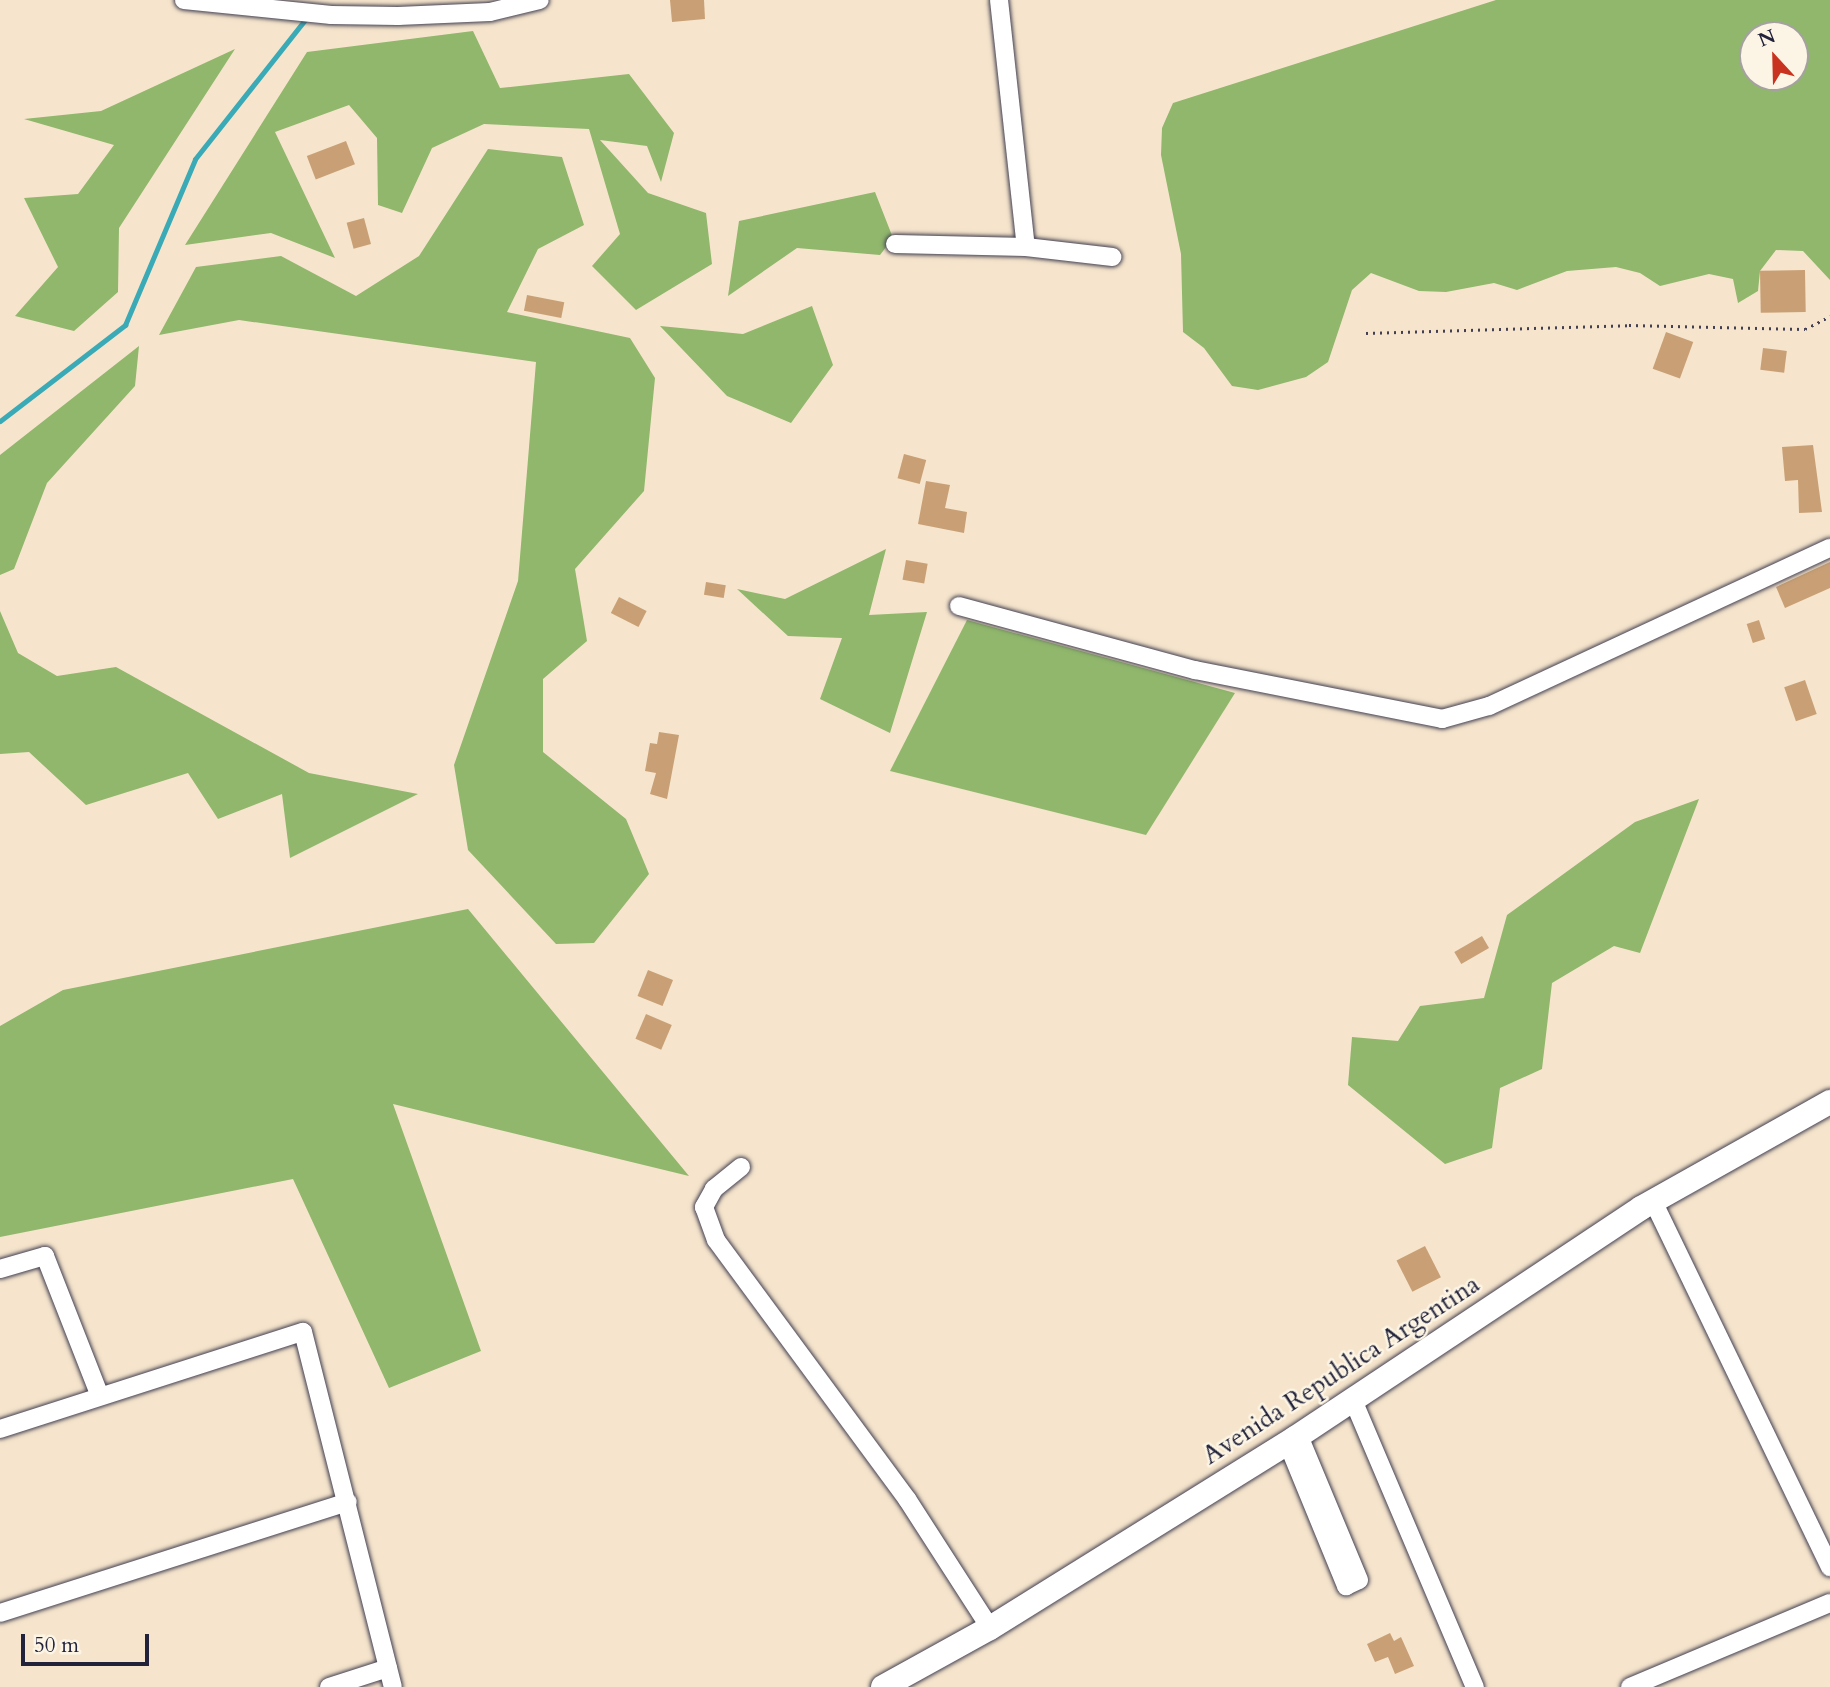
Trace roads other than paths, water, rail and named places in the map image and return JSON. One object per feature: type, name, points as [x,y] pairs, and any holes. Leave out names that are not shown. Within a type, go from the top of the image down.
[{"type":"street","points":[[184,0],[331,15],[490,12],[540,0]]},
{"type":"street","points":[[999,0],[1026,247]]},
{"type":"street","points":[[895,244],[1026,247],[1112,257]]},
{"type":"street","points":[[959,606],[1195,670],[1442,719],[1489,706],[1830,548]]},
{"type":"street","name":"Avenida Republica Argentina","points":[[883,1687],[990,1628],[1293,1439],[1653,1201],[1830,1102]]},
{"type":"street","points":[[741,1167],[714,1189],[704,1207],[716,1240],[907,1499],[990,1628]]},
{"type":"street","points":[[1653,1201],[1830,1567]]},
{"type":"street","points":[[0,1269],[45,1256],[100,1396]]},
{"type":"street","points":[[0,1429],[303,1332],[393,1687]]},
{"type":"street","points":[[1353,1400],[1475,1687]]},
{"type":"street","points":[[1293,1439],[1359,1580],[1346,1586],[1293,1439]]},
{"type":"street","points":[[0,1613],[348,1502]]},
{"type":"street","points":[[1630,1687],[1830,1602]]},
{"type":"street","points":[[329,1687],[388,1668]]},
{"type":"waterway","points":[[0,421],[125,325],[195,159],[308,16]]}]
